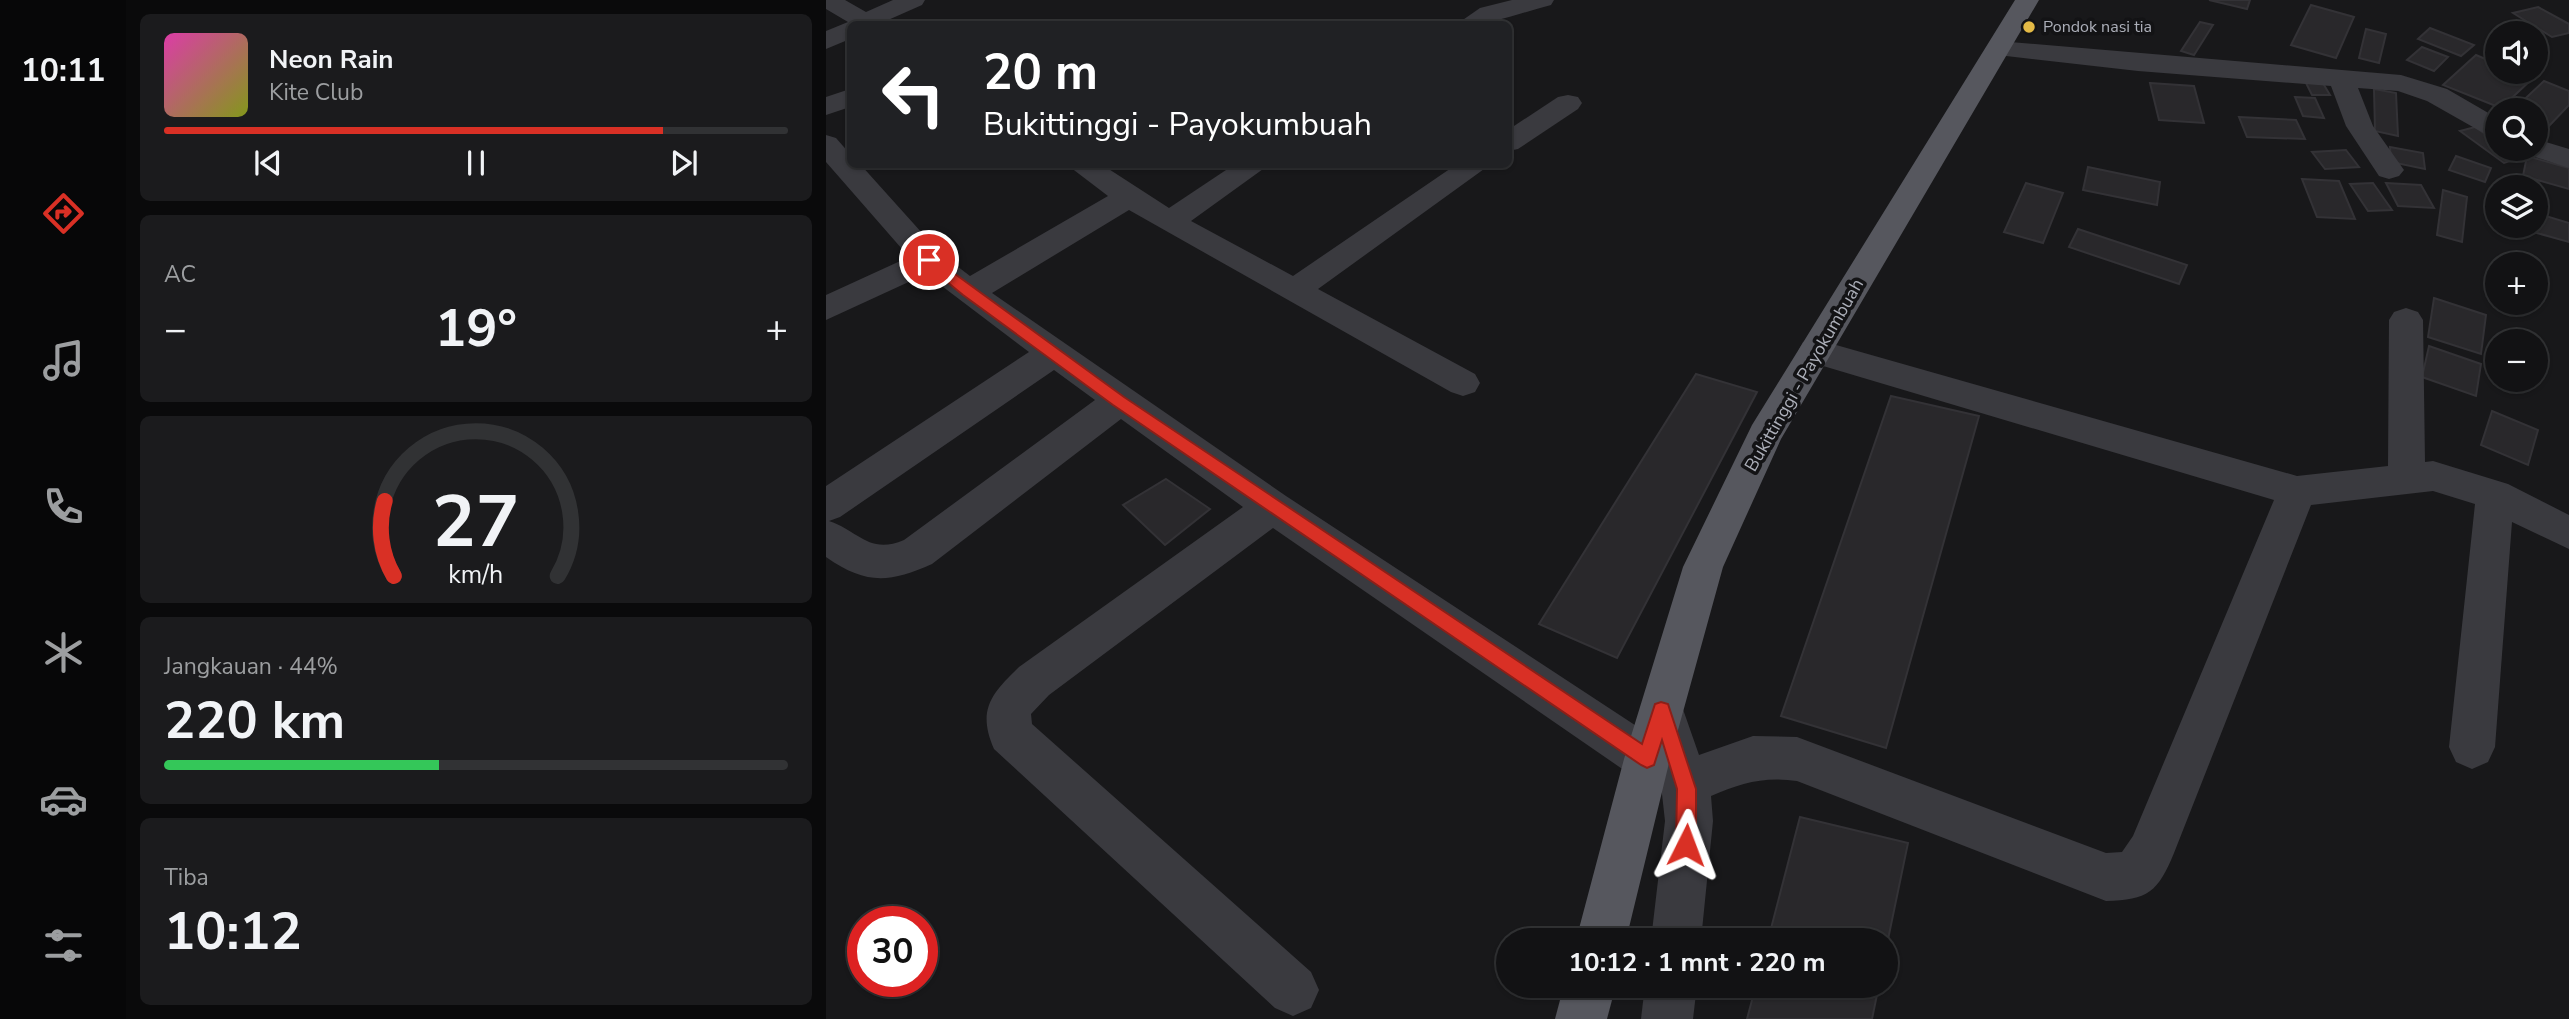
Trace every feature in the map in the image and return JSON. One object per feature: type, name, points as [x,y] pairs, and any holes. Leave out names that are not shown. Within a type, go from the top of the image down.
[{"type":"main road","name":"Bukittinggi - Payokumbuah","points":[[1661,710],[1703,567],[1765,435],[2027,0]]},
{"type":"main road","points":[[1606,928],[1666,771]]},
{"type":"main road","points":[[1581,1019],[1587,998]]},
{"type":"street","points":[[827,0],[853,21]]},
{"type":"street","points":[[867,21],[912,0]]},
{"type":"street","points":[[1474,21],[1489,13],[1542,0]]},
{"type":"street","points":[[826,41],[847,30]]},
{"type":"street","points":[[1998,49],[2138,63],[2401,83],[2425,91],[2485,123]]},
{"type":"street","points":[[2342,77],[2353,120],[2363,138],[2389,170]]},
{"type":"street","points":[[826,107],[847,98]]},
{"type":"street","points":[[1512,140],[1567,103]]},
{"type":"street","points":[[826,144],[847,168]]},
{"type":"street","points":[[2548,152],[2569,159]]},
{"type":"street","points":[[847,168],[929,260],[1052,354],[1272,507],[1666,771],[1774,754],[1797,759],[2106,877],[2134,876],[2150,853],[2297,491]]},
{"type":"street","points":[[1086,168],[1127,198],[1169,222],[1463,383]]},
{"type":"street","points":[[1169,222],[1250,168]]},
{"type":"street","points":[[1293,291],[1471,168]]},
{"type":"street","points":[[968,292],[1127,198]]},
{"type":"street","points":[[826,308],[929,260]]},
{"type":"street","points":[[2406,320],[2407,477]]},
{"type":"street","points":[[1815,351],[2297,491],[2432,476],[2495,495],[2569,533]]},
{"type":"street","points":[[826,506],[1052,354]]},
{"type":"street","points":[[826,536],[862,560],[876,565],[896,563],[918,552],[1119,401]]},
{"type":"street","points":[[2472,747],[2495,495]]},
{"type":"street","points":[[1272,507],[1034,681],[1009,706],[1010,734],[1293,990]]},
{"type":"street","points":[[1661,710],[1666,771],[1689,821],[1677,928]]},
{"type":"street","points":[[1667,1019],[1669,998]]},
{"type":"building","points":[[2209,0],[2250,0],[2247,9]]},
{"type":"building","points":[[2311,5],[2354,17],[2336,58],[2291,45]]},
{"type":"building","points":[[2538,7],[2569,24],[2569,33],[2552,37],[2548,35],[2548,21],[2526,21],[2513,13]]},
{"type":"building","points":[[2200,22],[2213,25],[2194,55],[2181,51]]},
{"type":"building","points":[[2430,28],[2474,45],[2461,56],[2418,39]]},
{"type":"building","points":[[2366,29],[2386,34],[2379,63],[2359,58]]},
{"type":"building","points":[[2422,47],[2448,57],[2434,71],[2407,60]]},
{"type":"building","points":[[2476,55],[2485,59],[2485,84],[2527,84],[2512,98],[2485,98],[2485,102],[2443,85]]},
{"type":"building","points":[[2304,79],[2321,80],[2330,95],[2312,95]]},
{"type":"building","points":[[2150,83],[2194,86],[2204,123],[2159,120]]},
{"type":"building","points":[[2548,83],[2569,91],[2569,105],[2549,126],[2548,98],[2526,98],[2541,84]]},
{"type":"building","points":[[2374,89],[2396,93],[2398,136],[2375,131]]},
{"type":"building","points":[[2295,97],[2315,98],[2324,118],[2303,116]]},
{"type":"building","points":[[2239,117],[2296,120],[2305,139],[2247,137]]},
{"type":"building","points":[[2475,127],[2485,134],[2485,149],[2460,131]]},
{"type":"building","points":[[2390,147],[2423,153],[2425,169],[2391,162]]},
{"type":"building","points":[[2346,150],[2359,167],[2325,169],[2312,152]]},
{"type":"building","points":[[2456,156],[2491,168],[2488,175],[2485,175],[2485,182],[2449,170]]},
{"type":"building","points":[[2526,161],[2544,161],[2569,168],[2569,189],[2548,183],[2548,175],[2523,175]]},
{"type":"building","points":[[2088,167],[2160,182],[2157,205],[2083,190]]},
{"type":"building","points":[[2302,179],[2339,181],[2355,219],[2317,217]]},
{"type":"building","points":[[2026,183],[2063,193],[2043,243],[2004,232]]},
{"type":"building","points":[[2373,183],[2392,210],[2368,211],[2350,184]]},
{"type":"building","points":[[2386,183],[2421,185],[2434,208],[2398,206]]},
{"type":"building","points":[[2443,190],[2467,197],[2462,242],[2437,235]]},
{"type":"building","points":[[2548,217],[2569,223],[2569,242],[2548,236]]},
{"type":"building","points":[[2078,229],[2187,265],[2179,284],[2069,247]]},
{"type":"building","points":[[2434,298],[2486,315],[2481,354],[2428,337]]},
{"type":"building","points":[[2429,346],[2481,364],[2476,396],[2422,377]]},
{"type":"building","points":[[1696,374],[1757,392],[1617,658],[1539,624]]},
{"type":"building","points":[[1891,396],[1979,416],[1886,748],[1781,716]]},
{"type":"building","points":[[2492,411],[2538,430],[2528,465],[2481,445]]},
{"type":"building","points":[[1166,479],[1210,509],[1165,545],[1123,505]]},
{"type":"building","points":[[1800,817],[1908,843],[1890,928],[1771,928]]},
{"type":"building","points":[[1753,998],[1876,998],[1872,1019],[1747,1019]]},
{"type":"place","name":"Pondok nasi tia","points":[[2029,27]]},
{"type":"route","points":[[929,260],[968,292],[1119,401],[1272,507],[1647,758],[1661,710],[1687,789],[1689,821],[1686,845]]}]
